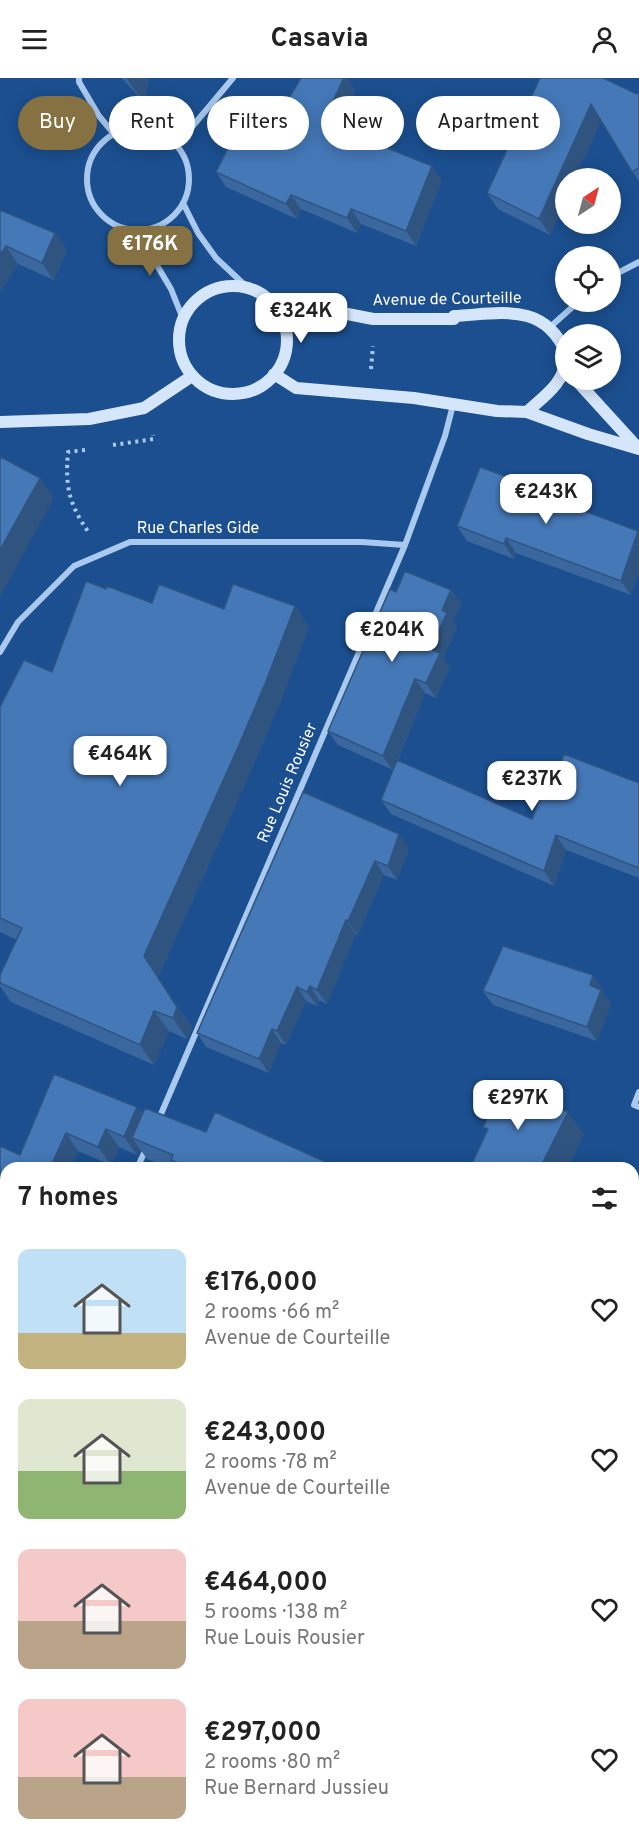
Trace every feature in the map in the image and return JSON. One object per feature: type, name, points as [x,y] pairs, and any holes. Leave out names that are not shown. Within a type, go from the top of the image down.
[{"type":"street","points":[[79,78],[79,82],[99,116],[109,128]]},
{"type":"street","points":[[195,123],[233,78]]},
{"type":"street","points":[[109,138],[101,144],[92,157],[87,172],[87,188],[101,215],[113,224],[127,229],[140,230],[160,225],[176,214],[188,188],[189,174],[178,150]]},
{"type":"street","points":[[183,203],[198,233],[216,258],[249,289]]},
{"type":"street","points":[[127,229],[155,262],[171,289],[183,319]]},
{"type":"street","points":[[621,271],[639,262]]},
{"type":"street","points":[[227,286],[260,293],[277,310],[283,318],[287,335],[285,352],[279,368],[269,380],[255,390],[238,394],[221,393],[205,387],[192,376],[183,362],[178,345],[179,328],[186,312],[196,299],[211,290],[227,286]]},
{"type":"street","name":"Avenue de Courteille","points":[[277,310],[307,306],[373,319],[454,319],[454,316],[518,314],[536,318],[555,334]]},
{"type":"street","points":[[549,328],[567,312]]},
{"type":"street","points":[[274,374],[296,388],[368,393],[497,411],[528,412],[588,435],[639,449]]},
{"type":"street","points":[[0,422],[89,419],[144,408],[192,376]]},
{"type":"street","points":[[528,412],[555,386]]},
{"type":"street","points":[[585,390],[639,449]]},
{"type":"street","name":"Rue Louis Rousier","points":[[156,1125],[405,545],[445,436],[453,405]]},
{"type":"street","name":"Rue Charles Gide","points":[[0,652],[18,622],[74,566],[130,542],[362,542],[405,545]]},
{"type":"street","points":[[639,1092],[634,1105],[639,1107]]},
{"type":"street","points":[[140,1162],[152,1136]]},
{"type":"path","points":[[368,393],[373,319]]},
{"type":"path","points":[[111,446],[154,439],[144,408]]},
{"type":"path","points":[[89,449],[68,452],[66,475],[69,498],[82,524],[102,554]]},
{"type":"building","points":[[301,78],[344,78],[335,96],[321,96],[321,150],[392,150],[432,166],[406,231],[351,209],[347,218],[291,195],[286,204],[216,172],[227,150],[309,150],[309,96],[290,96]]},
{"type":"building","points":[[540,78],[603,78],[639,93],[639,168],[632,172],[591,104],[562,168],[555,168],[555,184],[539,219],[487,193],[507,150],[560,150],[560,96],[532,96]]},
{"type":"building","points":[[0,210],[55,233],[42,263],[6,246],[0,255]]},
{"type":"building","points":[[1,457],[40,478],[0,550],[0,459]]},
{"type":"building","points":[[480,467],[527,484],[525,489],[638,531],[621,581],[506,538],[504,544],[457,526]]},
{"type":"building","points":[[405,571],[451,590],[442,610],[447,613],[431,649],[440,653],[426,683],[415,679],[383,756],[328,731],[390,589],[396,592]]},
{"type":"building","points":[[86,581],[106,589],[107,586],[152,603],[159,584],[224,609],[233,584],[295,606],[236,752],[144,956],[177,1007],[173,1018],[154,1011],[140,1045],[0,983],[0,975],[22,928],[0,918],[0,707],[24,660],[52,672]]},
{"type":"building","points":[[564,754],[639,783],[639,868],[556,835],[544,871],[381,800],[397,760],[532,819],[552,767],[559,770]]},
{"type":"building","points":[[303,792],[399,834],[388,866],[375,861],[348,921],[346,920],[317,990],[310,986],[307,992],[297,987],[277,1031],[272,1029],[259,1059],[197,1033]]},
{"type":"building","points":[[503,946],[593,975],[590,985],[601,990],[587,1027],[483,991]]},
{"type":"building","points":[[54,1074],[137,1107],[124,1137],[106,1129],[98,1147],[66,1133],[53,1162],[0,1162],[0,1146],[20,1155]]},
{"type":"building","points":[[504,1083],[568,1112],[543,1162],[473,1162],[488,1129],[483,1127]]},
{"type":"building","points":[[145,1108],[206,1132],[215,1112],[326,1162],[176,1162],[171,1160],[173,1155],[132,1138]]}]
